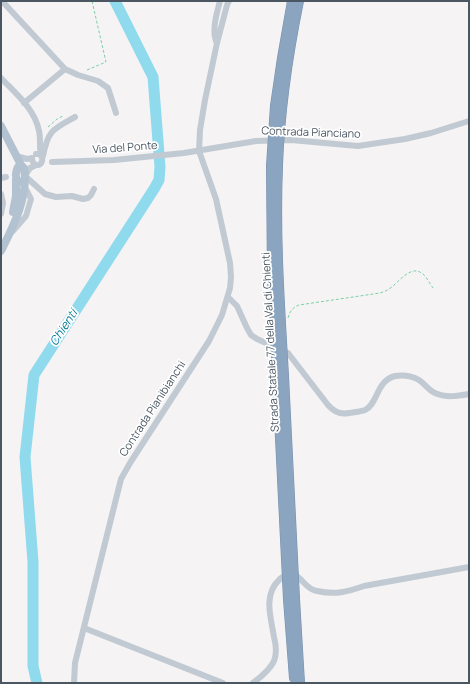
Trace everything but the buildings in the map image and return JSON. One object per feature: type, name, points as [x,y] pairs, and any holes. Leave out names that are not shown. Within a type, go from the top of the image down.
[{"type":"highway","name":"Strada Statale 77 della Val di Chienti","points":[[292,1],[275,106],[271,166],[272,277],[292,599],[300,683]]},
{"type":"highway","name":"Strada Statale 77 della Val di Chienti","points":[[294,683],[277,203],[282,105],[288,58],[299,1]]},
{"type":"main road","points":[[1,126],[16,156],[24,168],[25,181],[16,219],[1,251]]},
{"type":"main road","points":[[10,178],[18,166],[21,165]]},
{"type":"main road","points":[[10,178],[17,181],[25,181]]},
{"type":"main road","points":[[7,238],[16,196],[10,178]]},
{"type":"street","points":[[2,1],[65,69],[98,81],[108,88],[116,113]]},
{"type":"street","points":[[217,43],[215,25],[220,1]]},
{"type":"street","points":[[199,151],[199,135],[205,100],[217,43],[229,1]]},
{"type":"street","points":[[24,103],[65,69]]},
{"type":"street","points":[[1,78],[24,103],[37,123],[41,138],[38,159]]},
{"type":"street","points":[[75,117],[56,128],[50,135],[46,143],[43,156],[30,168],[25,181],[45,194],[56,197],[72,196],[83,199],[88,198],[94,188]]},
{"type":"street","name":"Contrada Pianciano","points":[[199,151],[266,140],[291,140],[358,146],[405,139],[431,133],[469,121]]},
{"type":"street","name":"Via del Ponte","points":[[16,156],[52,162],[114,160],[199,151]]},
{"type":"street","name":"Contrada Pianibianchi","points":[[74,683],[75,663],[121,479],[130,462],[209,341],[222,315],[228,297],[231,277],[230,263],[216,200],[199,151]]},
{"type":"street","name":"Via del Ponte","points":[[21,165],[38,159]]},
{"type":"street","points":[[1,194],[3,203],[1,214]]},
{"type":"street","points":[[228,297],[237,306],[251,335],[288,353],[333,411],[339,414],[365,410],[372,403],[380,386],[394,376],[404,376],[419,380],[431,391],[444,396],[469,394]]},
{"type":"street","points":[[253,683],[264,675],[276,656],[276,644],[269,598],[273,588],[283,576],[295,574],[310,589],[334,593],[350,591],[364,586],[469,567]]},
{"type":"street","points":[[84,628],[223,683]]},
{"type":"path","points":[[78,75],[106,62],[92,1]]},
{"type":"path","points":[[288,322],[290,312],[299,304],[380,293],[388,290],[403,275],[414,271],[424,275],[433,288]]},
{"type":"waterway","name":"Chienti","points":[[37,683],[33,666],[33,562],[25,457],[34,375],[159,180],[160,167],[153,77],[115,1]]}]
